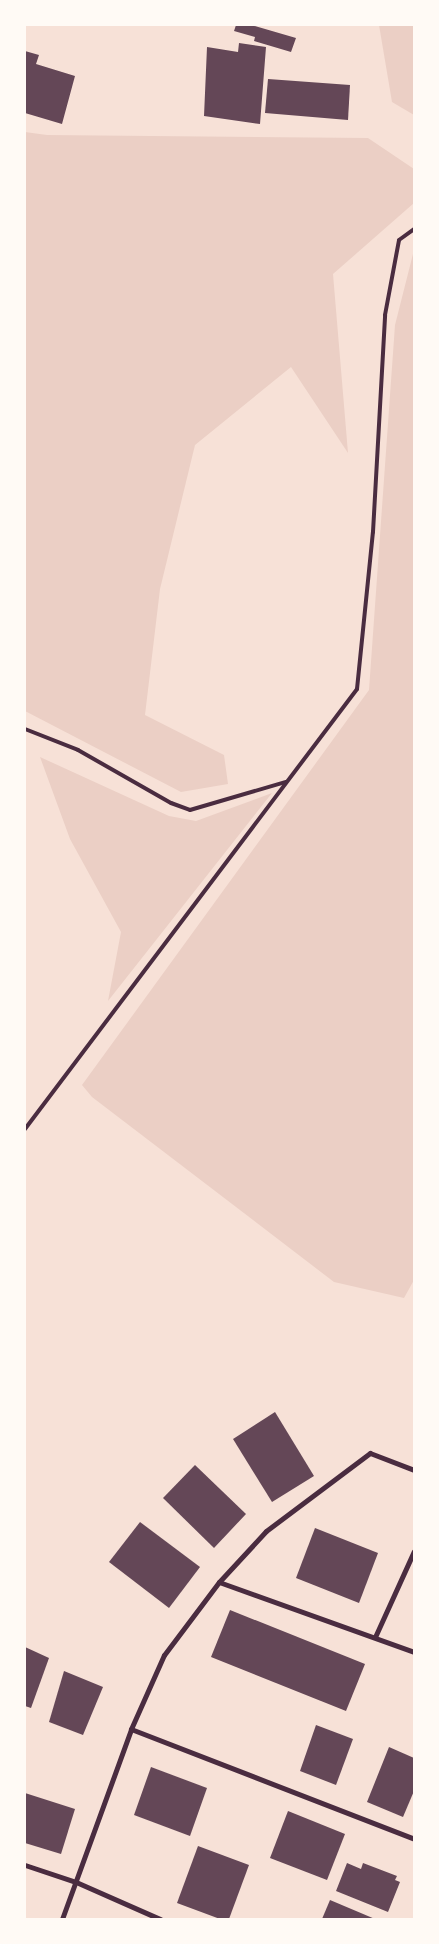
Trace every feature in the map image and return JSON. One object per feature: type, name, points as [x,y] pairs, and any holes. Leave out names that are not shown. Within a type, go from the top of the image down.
[{"type":"street","points":[[62,1919],[131,1729],[164,1655],[219,1582],[266,1531],[370,1453],[414,1470]]},
{"type":"street","points":[[375,1637],[414,1550]]},
{"type":"street","points":[[219,1582],[414,1652]]},
{"type":"street","points":[[131,1729],[414,1839]]},
{"type":"street","points":[[25,1865],[76,1882],[160,1919]]},
{"type":"lane","points":[[25,1129],[357,689],[373,532],[385,315],[399,240],[414,229]]},
{"type":"lane","points":[[25,729],[78,750],[171,803],[190,810],[286,782]]},
{"type":"shaded area","points":[[379,25],[414,25],[414,115],[392,102]]},
{"type":"shaded area","points":[[25,132],[47,135],[368,138],[414,169],[414,203],[333,274],[348,453],[291,367],[195,445],[160,589],[145,715],[224,755],[228,784],[181,792],[25,711]]},
{"type":"shaded area","points":[[414,250],[414,1280],[404,1298],[334,1282],[92,1097],[82,1085],[369,690],[395,325]]},
{"type":"shaded area","points":[[40,757],[169,816],[196,821],[272,793],[108,1001],[121,932],[70,839]]},
{"type":"building","points":[[236,25],[251,25],[296,38],[291,52],[254,41],[255,37],[234,31]]},
{"type":"building","points":[[239,43],[266,47],[260,124],[204,116],[207,47],[238,52]]},
{"type":"building","points":[[25,51],[39,55],[36,64],[75,76],[62,124],[25,113]]},
{"type":"building","points":[[268,79],[350,85],[348,120],[265,113]]},
{"type":"building","points":[[275,1412],[314,1476],[272,1502],[233,1439]]},
{"type":"building","points":[[195,1465],[246,1514],[214,1548],[163,1498]]},
{"type":"building","points":[[140,1522],[200,1567],[169,1608],[109,1562]]},
{"type":"building","points":[[315,1528],[378,1553],[359,1603],[296,1578]]},
{"type":"building","points":[[230,1610],[365,1664],[346,1711],[211,1657]]},
{"type":"building","points":[[25,1647],[49,1658],[31,1708],[25,1706]]},
{"type":"building","points":[[64,1671],[103,1687],[83,1735],[49,1722]]},
{"type":"building","points":[[316,1725],[353,1739],[336,1785],[300,1771]]},
{"type":"building","points":[[389,1747],[414,1758],[414,1791],[403,1817],[367,1802]]},
{"type":"building","points":[[151,1767],[207,1788],[190,1836],[134,1815]]},
{"type":"building","points":[[25,1793],[75,1809],[61,1854],[25,1843]]},
{"type":"building","points":[[288,1811],[345,1834],[327,1880],[270,1858]]},
{"type":"building","points":[[198,1846],[249,1865],[229,1919],[220,1919],[177,1903]]},
{"type":"building","points":[[347,1863],[361,1869],[363,1863],[397,1876],[395,1880],[400,1882],[388,1912],[336,1891]]},
{"type":"building","points":[[330,1900],[375,1919],[322,1919]]}]
